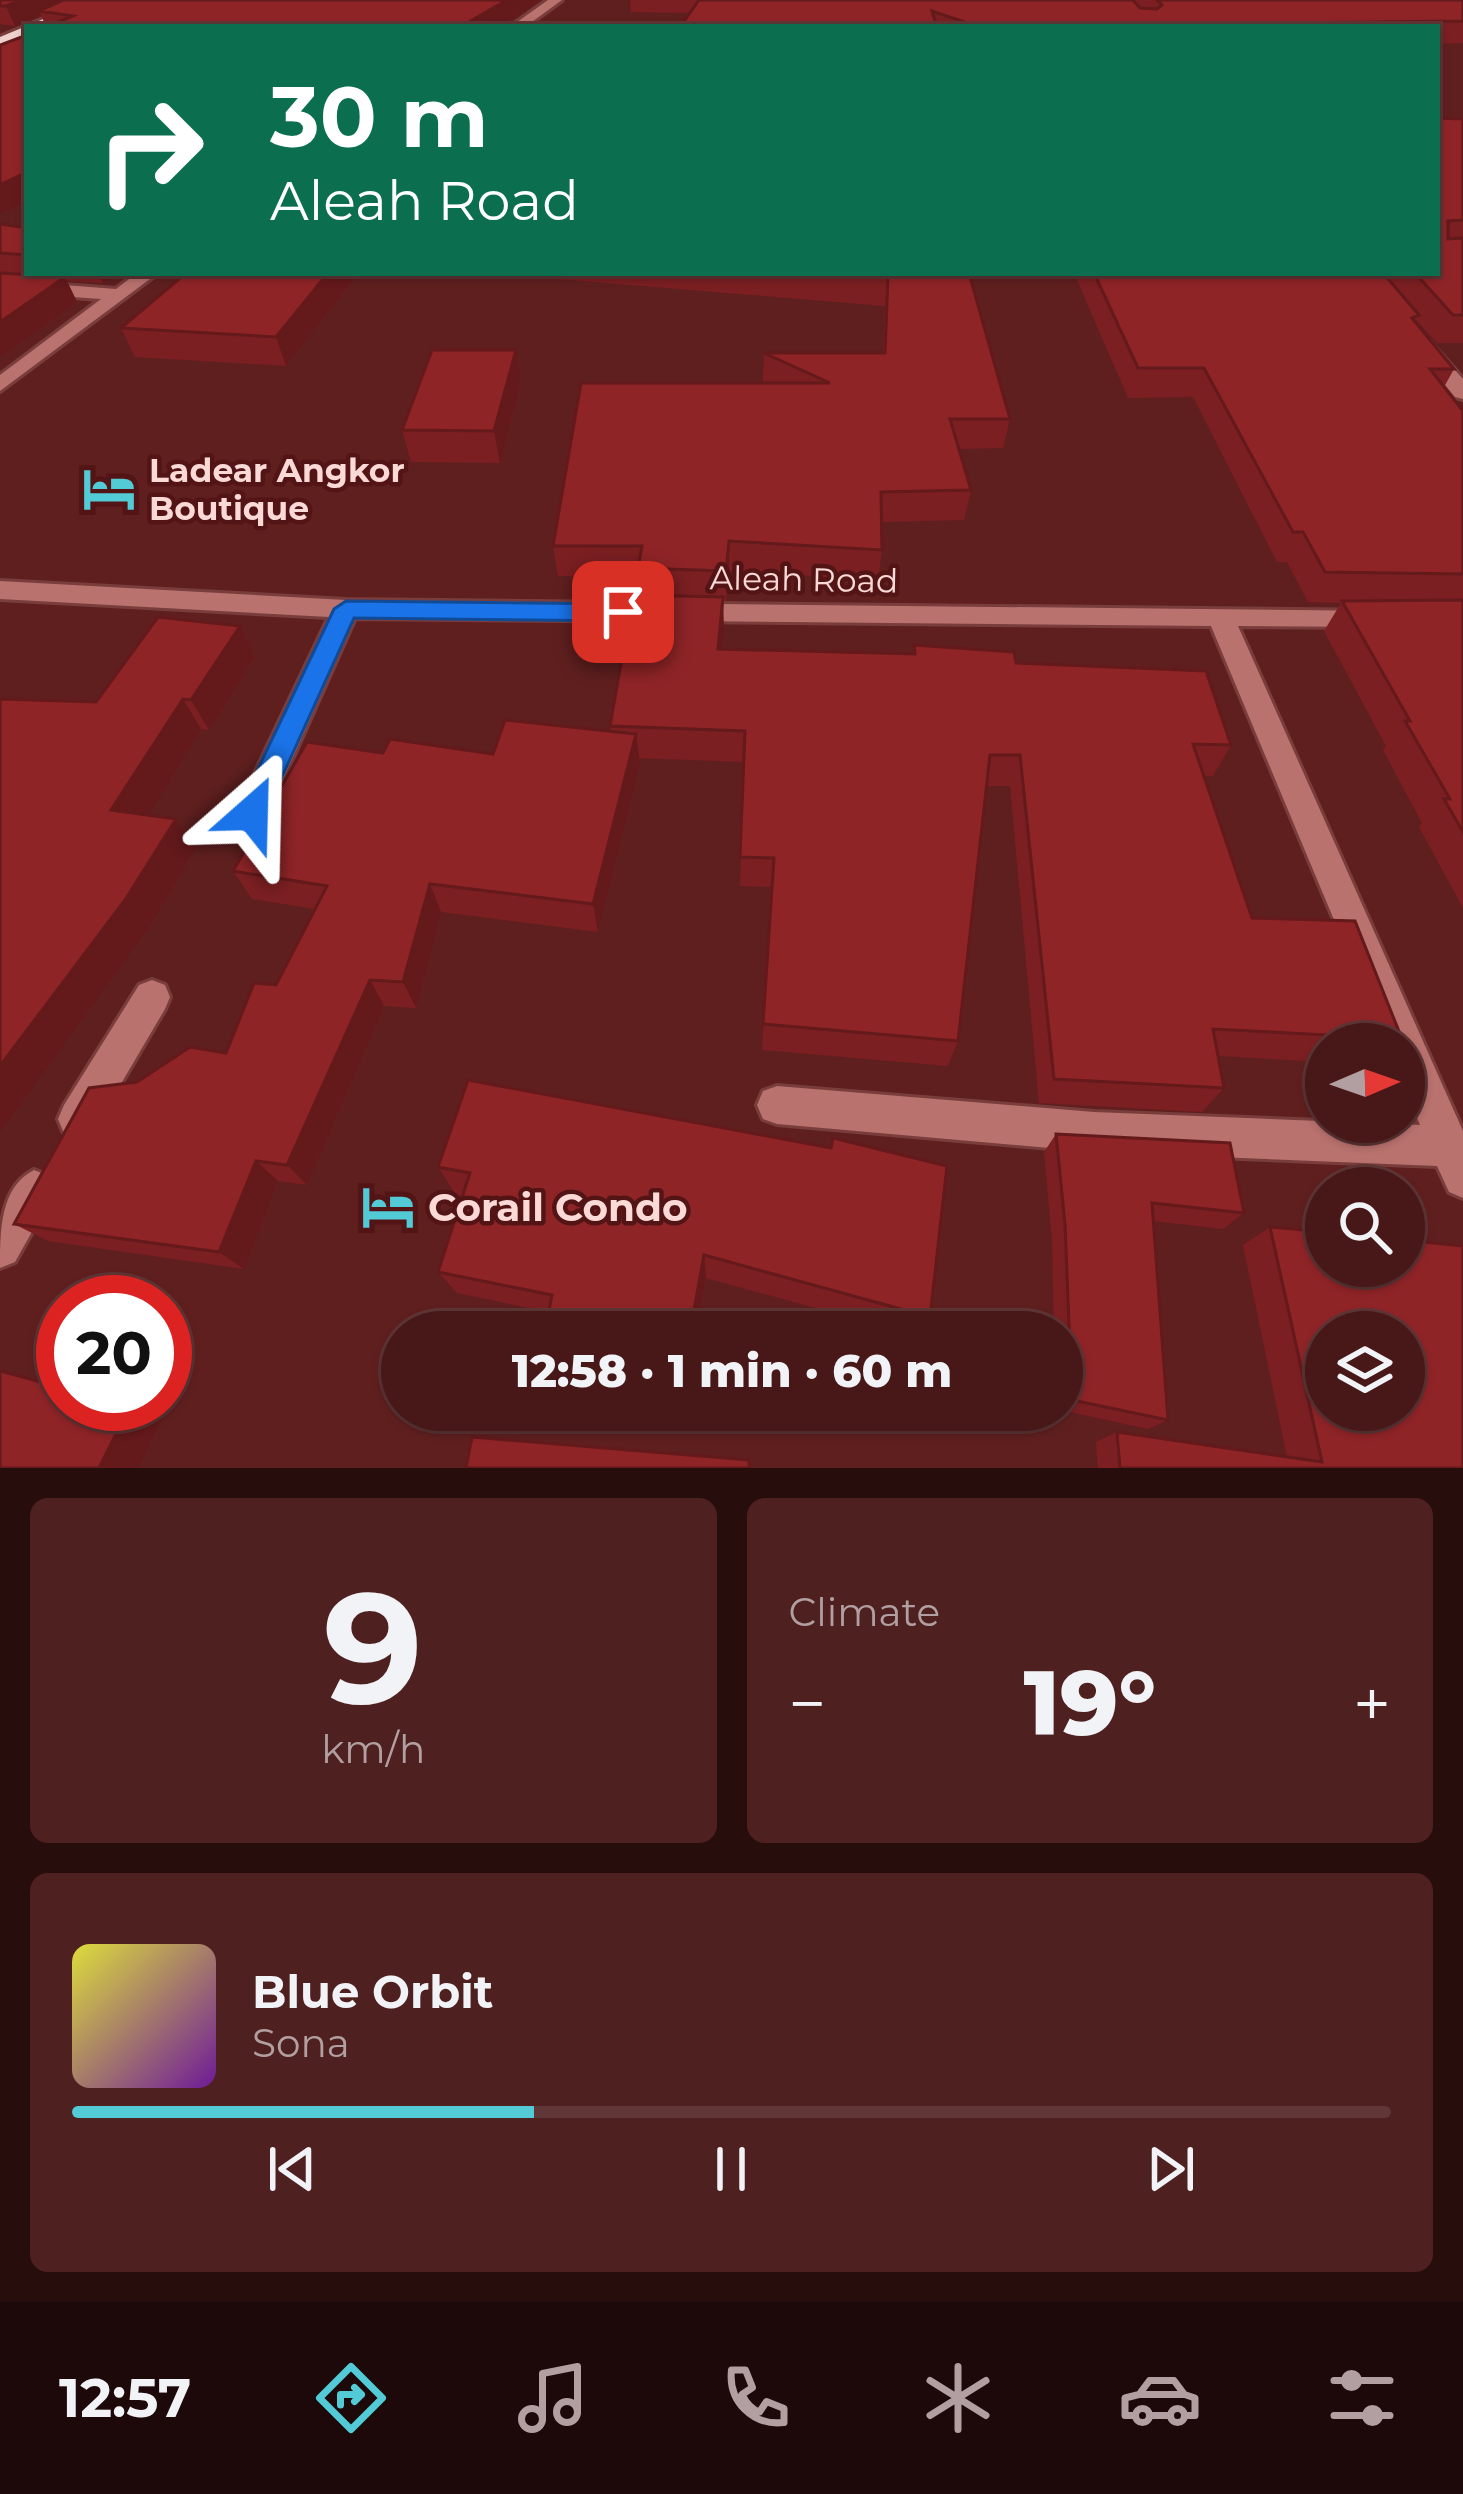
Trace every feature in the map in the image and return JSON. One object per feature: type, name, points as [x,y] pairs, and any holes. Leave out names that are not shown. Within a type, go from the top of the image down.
[{"type":"main road","points":[[43,24],[99,0]]},
{"type":"street","points":[[520,24],[556,0]]},
{"type":"street","points":[[0,385],[145,276]]},
{"type":"street","points":[[0,286],[119,295]]},
{"type":"street","points":[[1404,324],[1463,392]]},
{"type":"street","name":"Aleah Road","points":[[0,590],[346,609],[1222,620],[1397,617]]},
{"type":"street","points":[[252,813],[346,609]]},
{"type":"street","points":[[777,1105],[1456,1162],[1222,620]]},
{"type":"street","points":[[0,1247],[152,997]]},
{"type":"building","points":[[64,0],[507,0],[465,24],[53,24],[73,16],[39,11]]},
{"type":"building","points":[[699,0],[1133,0],[1140,8],[1157,9],[1162,5],[1157,0],[1463,0],[1463,21],[970,24],[932,11],[936,24],[682,24]]},
{"type":"building","points":[[24,36],[24,173],[0,185],[0,45]]},
{"type":"building","points":[[1440,118],[1463,119],[1463,220],[1448,221],[1448,239],[1463,238],[1463,315],[1453,315],[1418,276],[1440,276]]},
{"type":"building","points":[[0,224],[24,228],[24,255],[0,253]]},
{"type":"building","points":[[0,273],[65,277],[0,322]]},
{"type":"building","points":[[182,276],[326,276],[276,337],[121,328]]},
{"type":"building","points":[[874,276],[970,276],[1010,419],[950,419],[971,490],[881,492],[882,550],[729,541],[726,571],[638,568],[642,546],[553,546],[581,383],[830,383],[764,353],[885,353],[888,277]]},
{"type":"building","points":[[1095,276],[1386,276],[1419,315],[1412,318],[1454,369],[1430,369],[1463,411],[1463,574],[1325,572],[1303,532],[1293,532],[1204,368],[1138,368]]},
{"type":"building","points":[[432,350],[516,350],[494,431],[402,430]]},
{"type":"building","points":[[633,595],[723,597],[718,649],[915,654],[914,645],[1014,652],[1016,663],[1206,671],[1231,745],[1193,744],[1252,918],[1355,921],[1396,1023],[1305,1023],[1305,1034],[1213,1029],[1224,1088],[1054,1079],[1020,755],[990,755],[958,1041],[763,1024],[774,858],[740,857],[745,731],[610,726]]},
{"type":"building","points":[[1463,600],[1463,832],[1444,799],[1450,799],[1405,721],[1410,721],[1342,601]]},
{"type":"building","points":[[158,617],[240,626],[191,700],[183,699],[111,810],[176,819],[125,900],[0,1066],[0,699],[96,702]]},
{"type":"building","points":[[505,720],[636,734],[593,904],[430,884],[403,982],[370,980],[287,1165],[256,1161],[219,1252],[14,1224],[89,1088],[137,1082],[190,1047],[226,1053],[254,983],[276,985],[327,886],[233,871],[307,742],[383,753],[390,739],[493,754]]},
{"type":"building","points":[[468,1080],[831,1148],[833,1138],[947,1166],[931,1311],[908,1311],[704,1255],[694,1311],[549,1311],[552,1295],[438,1272],[470,1173],[438,1167]]},
{"type":"building","points":[[1056,1134],[1230,1143],[1244,1213],[1152,1203],[1168,1420],[1083,1402],[1083,1311],[1068,1311]]},
{"type":"building","points":[[1270,1227],[1305,1230],[1305,1287],[1425,1287],[1425,1242],[1463,1246],[1463,1468],[1120,1468],[1117,1432],[1322,1462],[1315,1431],[1425,1431],[1425,1311],[1305,1311],[1305,1385]]},
{"type":"building","points":[[0,1371],[36,1381],[36,1431],[118,1431],[99,1468],[0,1468]]},
{"type":"building","points":[[472,1437],[749,1460],[749,1468],[466,1468]]},
{"type":"place","name":"Ladear Angkor Boutique","points":[[109,489]]},
{"type":"place","name":"Corail Condo","points":[[388,1207]]},
{"type":"route","points":[[252,813],[346,609],[623,612]]}]
